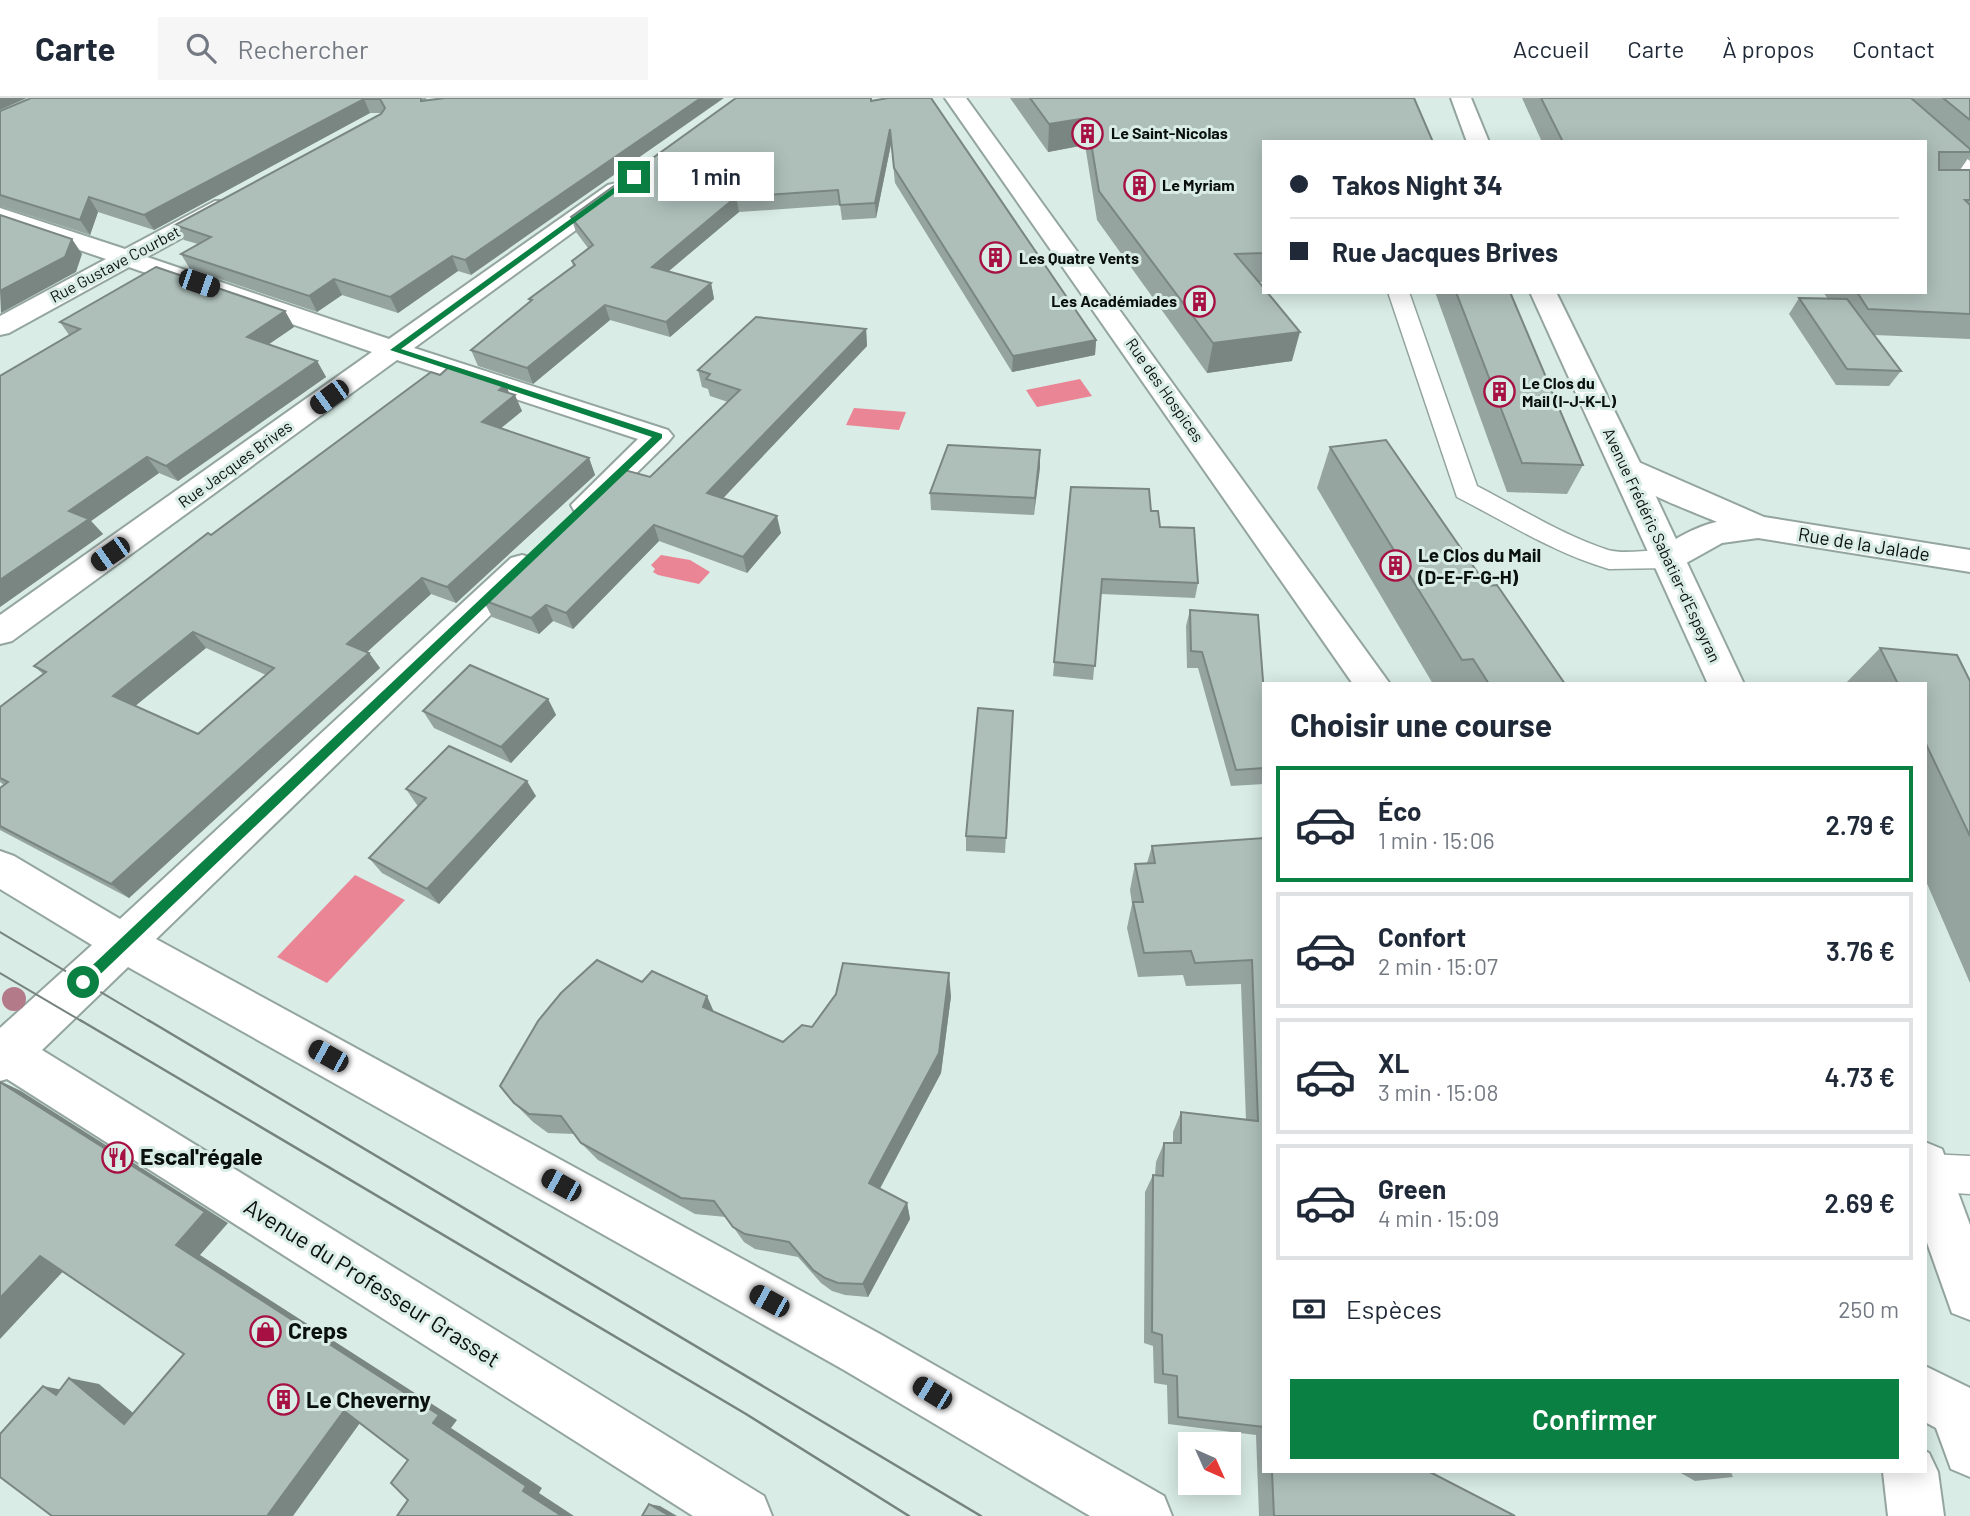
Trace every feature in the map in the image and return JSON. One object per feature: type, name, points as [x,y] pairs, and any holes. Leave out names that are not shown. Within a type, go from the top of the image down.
[{"type":"street","name":"Rue des Hospices","points":[[955,98],[1344,642],[1370,682]]},
{"type":"street","points":[[1461,98],[1477,140]]},
{"type":"street","points":[[1911,121],[1970,173]]},
{"type":"street","name":"Rue Jacques Brives","points":[[0,632],[630,179]]},
{"type":"street","name":"Rue Gustave Courbet","points":[[0,327],[246,193]]},
{"type":"street","points":[[0,215],[394,350],[659,436],[124,943],[2,1054]]},
{"type":"street","name":"Avenue Frédéric Sabatier-d'Espeyran","points":[[1544,294],[1725,682]]},
{"type":"street","name":"Rue de la Jalade","points":[[1627,467],[1665,488],[1758,527],[1970,561]]},
{"type":"street","name":"Rue de la Jalade","points":[[1668,559],[1714,533],[1758,527]]},
{"type":"street","points":[[0,867],[124,943],[862,1352],[1144,1516]]},
{"type":"street","name":"Avenue du Professeur Grasset","points":[[2,1054],[744,1516]]},
{"type":"street","points":[[1941,1171],[1970,1295]]},
{"type":"street","points":[[1927,1394],[1958,1411],[1970,1450]]},
{"type":"street","points":[[1910,1473],[1916,1516]]},
{"type":"lane","points":[[1399,294],[1466,491],[1580,549],[1609,560],[1668,559]]},
{"type":"shaded area","points":[[1080,379],[1092,396],[1037,407],[1026,390]]},
{"type":"shaded area","points":[[854,408],[906,412],[899,430],[846,425]]},
{"type":"shaded area","points":[[661,555],[690,560],[710,572],[699,584],[658,575],[653,572],[655,569],[651,565]]},
{"type":"shaded area","points":[[355,875],[405,900],[327,983],[277,957]]},
{"type":"building","points":[[31,98],[421,98],[421,101],[445,98],[701,98],[465,260],[452,256],[390,297],[334,279],[309,296],[181,254],[211,237],[175,225],[381,114],[385,108],[380,99],[364,99],[144,215],[89,197],[80,220],[0,195],[0,111]]},
{"type":"building","points":[[736,98],[871,98],[871,101],[888,98],[931,98],[1096,340],[1013,356],[894,168],[890,129],[875,203],[840,205],[838,190],[736,197],[652,267],[711,283],[666,322],[605,305],[527,368],[471,350],[532,300],[529,299],[575,265],[572,261],[593,245],[571,217]]},
{"type":"building","points":[[1030,98],[1414,98],[1432,140],[1262,140],[1262,253],[1235,254],[1262,286],[1262,294],[1269,294],[1300,332],[1213,343],[1099,191],[1087,118],[1049,124]]},
{"type":"building","points":[[1541,98],[1911,98],[1970,149],[1970,152],[1939,152],[1939,170],[1970,170],[1970,200],[1965,200],[1970,205],[1970,314],[1868,309],[1858,294],[1927,294],[1927,140],[1562,140]]},
{"type":"building","points":[[1943,98],[1970,98],[1970,120]]},
{"type":"building","points":[[0,215],[72,239],[65,257],[0,291]]},
{"type":"building","points":[[156,267],[285,311],[247,337],[317,361],[166,466],[147,457],[69,511],[89,519],[0,580],[0,376],[80,329],[60,322]]},
{"type":"building","points":[[1457,294],[1511,294],[1583,465],[1522,463]]},
{"type":"building","points":[[1799,298],[1847,299],[1901,371],[1847,369]]},
{"type":"building","points":[[756,317],[866,329],[707,493],[777,516],[743,557],[654,525],[566,613],[546,605],[531,618],[483,600],[621,469],[650,477],[740,390],[706,379],[710,374],[698,370]]},
{"type":"building","points":[[450,366],[506,384],[499,390],[515,395],[482,422],[589,458],[447,587],[422,578],[347,644],[369,653],[111,884],[0,826],[0,788],[8,782],[0,778],[0,707],[46,672],[34,666],[208,533],[211,535],[431,372],[440,375]],"holes":[[[193,632],[274,668],[198,734],[113,696]]]},
{"type":"building","points":[[1386,440],[1487,586],[1497,585],[1564,682],[1488,682],[1473,659],[1462,660],[1330,447]]},
{"type":"building","points":[[948,445],[1040,450],[1035,498],[930,493]]},
{"type":"building","points":[[1071,487],[1149,489],[1151,511],[1158,511],[1160,527],[1194,528],[1198,583],[1102,579],[1095,666],[1054,662]]},
{"type":"building","points":[[1190,610],[1258,615],[1263,682],[1262,768],[1236,770],[1202,652],[1191,651]]},
{"type":"building","points":[[1880,648],[1957,655],[1970,681],[1970,836],[1927,746],[1927,682],[1897,682]]},
{"type":"building","points":[[470,665],[548,699],[501,747],[423,711]]},
{"type":"building","points":[[978,708],[1013,711],[1006,838],[966,836]]},
{"type":"building","points":[[449,746],[527,781],[427,889],[369,858],[426,798],[406,789]]},
{"type":"building","points":[[1262,838],[1262,1427],[1178,1417],[1177,1376],[1163,1374],[1162,1335],[1152,1332],[1153,1175],[1163,1176],[1164,1143],[1181,1143],[1181,1112],[1258,1121],[1252,960],[1195,963],[1191,951],[1144,953],[1133,902],[1143,902],[1135,864],[1155,863],[1152,846]]},
{"type":"building","points":[[597,960],[642,982],[652,971],[707,996],[703,1007],[783,1042],[802,1025],[812,1027],[836,994],[843,963],[949,973],[939,1053],[869,1183],[907,1203],[863,1284],[838,1283],[825,1278],[813,1270],[789,1242],[745,1234],[733,1227],[714,1201],[681,1198],[581,1143],[561,1116],[529,1114],[514,1103],[500,1086],[538,1021],[561,993]]},
{"type":"building","points":[[0,1082],[205,1212],[176,1245],[439,1415],[433,1423],[526,1486],[523,1491],[562,1516],[397,1516],[408,1500],[391,1483],[408,1460],[344,1411],[267,1516],[52,1516],[0,1477],[0,1434],[43,1386],[56,1395],[69,1378],[124,1424],[184,1354],[40,1256],[0,1298]]},
{"type":"building","points":[[1272,1473],[1432,1473],[1515,1516],[1274,1516]]},
{"type":"building","points":[[649,1504],[670,1516],[642,1516]]},
{"type":"tram line","points":[[0,932],[151,1022]]},
{"type":"tram line","points":[[0,973],[83,1022]]},
{"type":"tram line","points":[[80,1020],[746,1414],[909,1516]]},
{"type":"tram line","points":[[148,1020],[981,1516]]},
{"type":"place","name":"Le Saint-Nicolas","points":[[1088,133]]},
{"type":"place","name":"Le Myriam","points":[[1139,185]]},
{"type":"place","name":"Les Quatre Vents","points":[[996,258]]},
{"type":"place","name":"Les Académiades","points":[[1200,301]]},
{"type":"place","name":"Le Clos du Mail (I-J-K-L)","points":[[1499,392]]},
{"type":"place","name":"Le Clos du Mail (D-E-F-G-H)","points":[[1395,566]]},
{"type":"place","name":"Escal'régale","points":[[117,1157]]},
{"type":"place","name":"Creps","points":[[265,1331]]},
{"type":"place","name":"Le Cheverny","points":[[283,1400]]},
{"type":"route","points":[[83,982],[659,436],[394,350],[634,177]]}]
